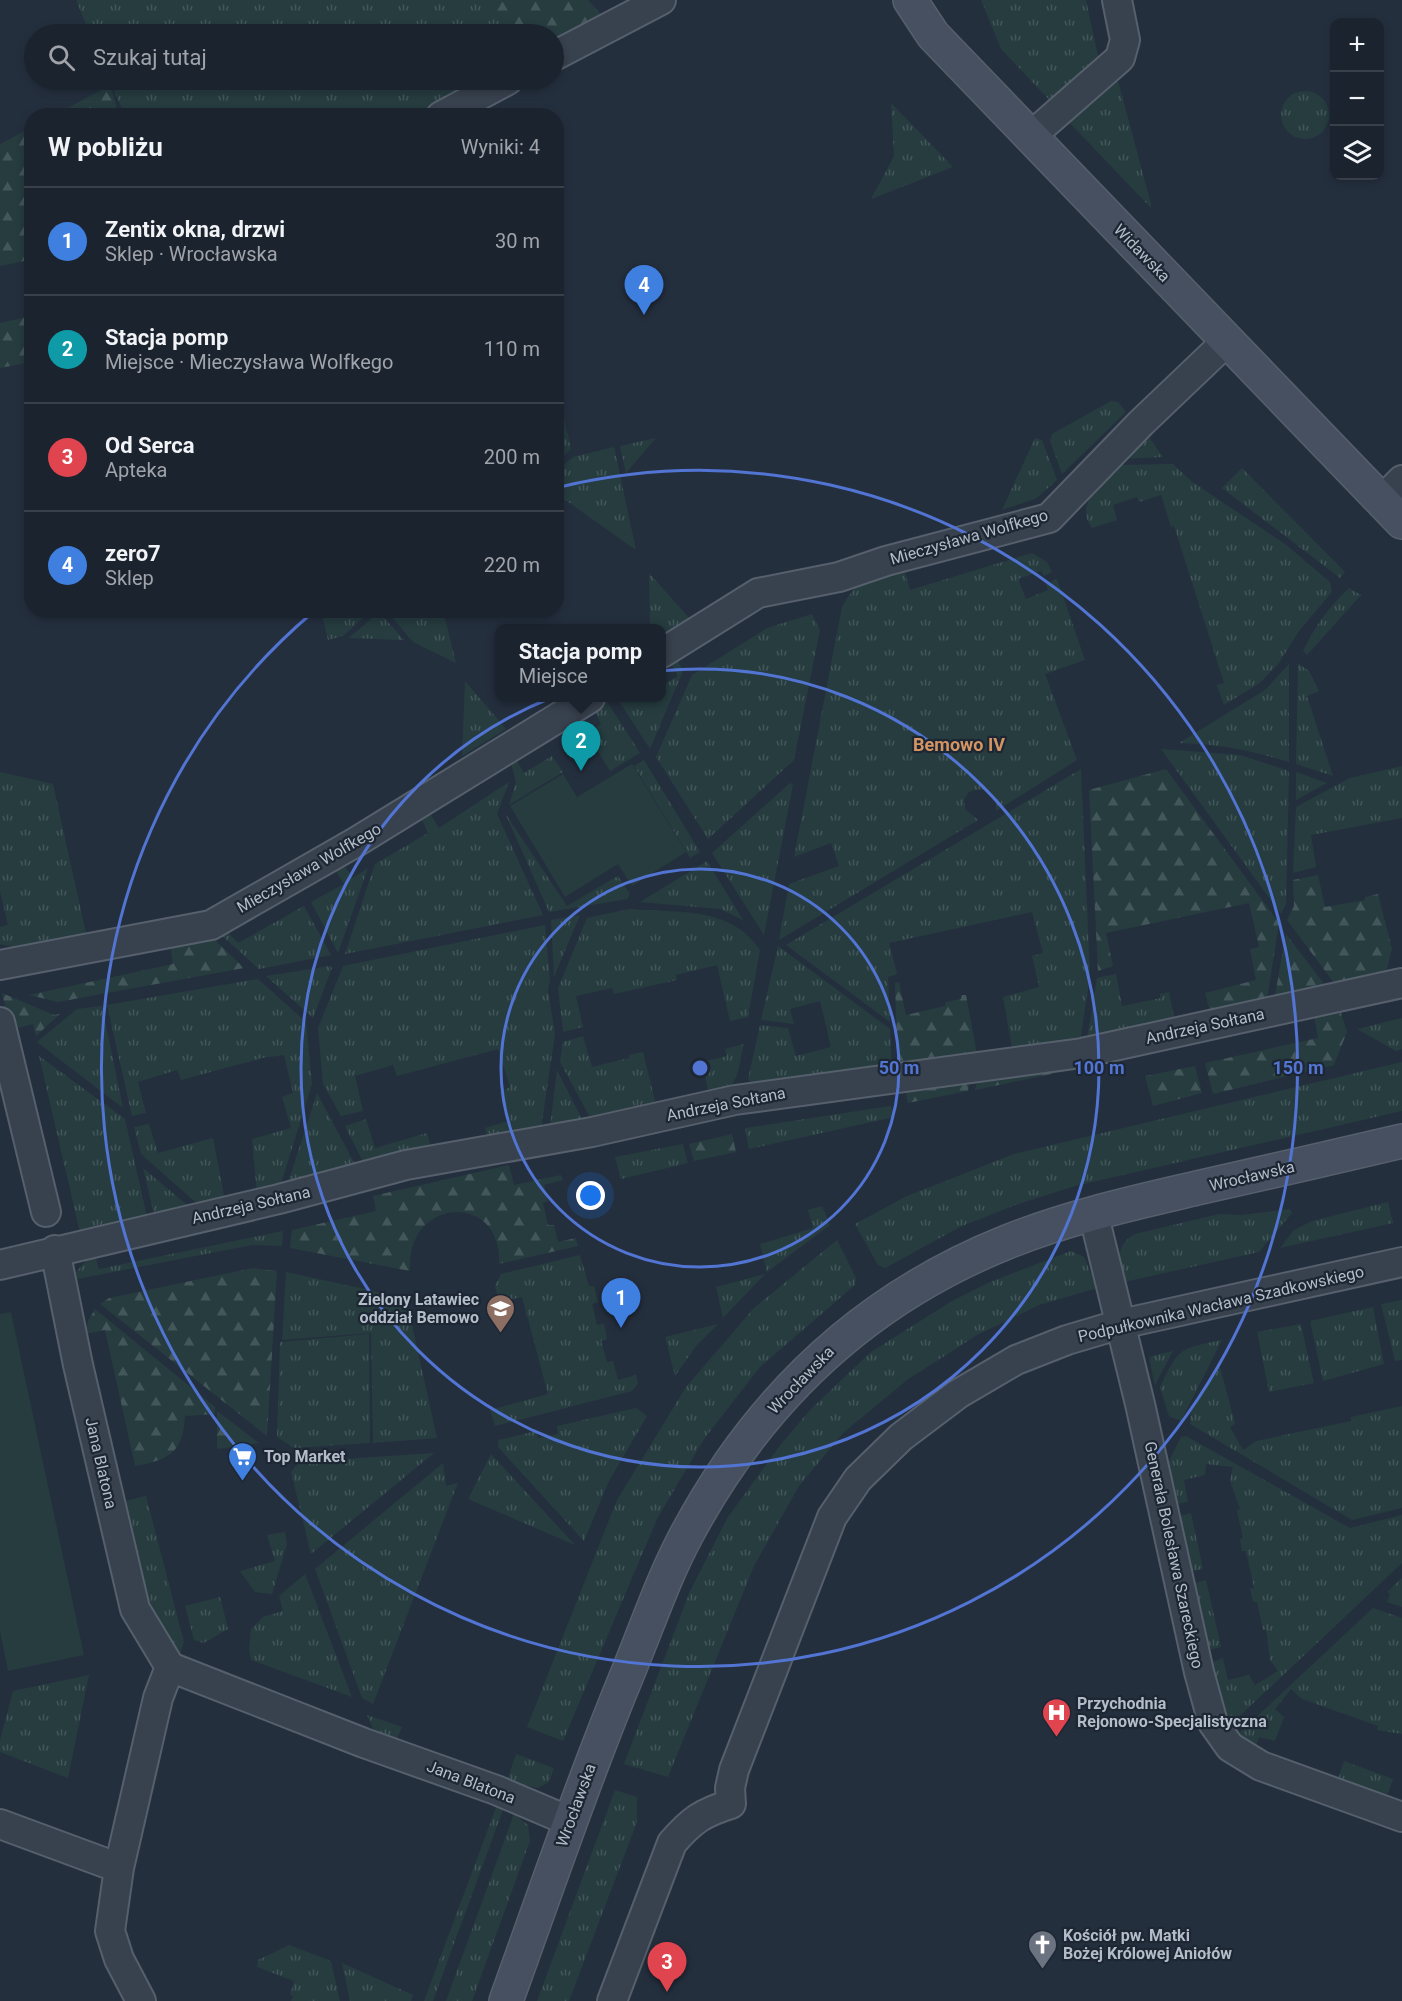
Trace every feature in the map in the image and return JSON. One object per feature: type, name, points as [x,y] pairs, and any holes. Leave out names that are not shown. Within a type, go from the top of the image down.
[{"type":"street","points":[[564,51],[661,0]]},
{"type":"street","name":"Widawska","points":[[910,0],[933,35],[1227,341],[1395,501]]},
{"type":"street","points":[[1031,136],[1120,58],[1125,40],[1117,0]]},
{"type":"street","points":[[456,108],[489,90]]},
{"type":"street","name":"Mieczysława Wolfkego","points":[[666,650],[758,593],[839,577],[886,561],[1049,518],[1227,341]]},
{"type":"street","name":"Mieczysława Wolfkego","points":[[0,965],[211,925],[356,842],[584,702]]},
{"type":"street","name":"Andrzeja Sołtana","points":[[55,1250],[279,1199],[406,1165],[592,1132],[735,1100],[1082,1053],[1402,983]]},
{"type":"street","points":[[0,1022],[46,1212]]},
{"type":"street","name":"Wrocławska","points":[[506,2001],[569,1821],[650,1617],[687,1533],[735,1456],[784,1393],[836,1344],[888,1303],[944,1271],[1008,1242],[1093,1212],[1402,1141]]},
{"type":"street","name":"Generała Bolesława Szareckiego","points":[[1093,1212],[1213,1723],[1230,1747],[1261,1766],[1402,1817]]},
{"type":"street","points":[[0,1265],[55,1250]]},
{"type":"street","name":"Jana Blatona","points":[[55,1250],[78,1365],[135,1609],[170,1667],[364,1743],[496,1790],[569,1821]]},
{"type":"street","name":"Podpułkownika Wacława Szadkowskiego","points":[[612,2001],[672,1843],[690,1823],[707,1811],[731,1804],[730,1788],[734,1770],[816,1553],[843,1500],[858,1479],[901,1437],[958,1394],[1016,1360],[1067,1340],[1121,1324],[1402,1262]]},
{"type":"street","points":[[141,2001],[119,1959],[110,1931],[119,1869],[158,1698],[170,1667]]},
{"type":"street","points":[[0,1824],[119,1869]]},
{"type":"green space","points":[[76,0],[481,0],[507,24],[86,24]]},
{"type":"green space","points":[[481,0],[588,0],[612,26],[564,51],[564,24],[507,24]]},
{"type":"green space","points":[[981,0],[1086,0],[1100,65],[1056,107],[1001,49]]},
{"type":"green space","points":[[1117,77],[1151,204],[1151,208],[1065,118]]},
{"type":"green space","points":[[102,90],[112,90],[116,108],[67,108]]},
{"type":"green space","points":[[114,90],[489,90],[456,108],[122,108]]},
{"type":"green space","points":[[1305,91],[1322,98],[1329,115],[1322,132],[1305,139],[1288,132],[1281,115],[1288,98]]},
{"type":"green space","points":[[891,103],[953,167],[871,199],[894,156]]},
{"type":"green space","points":[[24,132],[24,261],[0,266],[0,144]]},
{"type":"green space","points":[[24,318],[24,363],[0,368],[0,323]]},
{"type":"green space","points":[[1111,401],[1118,402],[1126,412],[1062,474],[1050,441],[1052,434]]},
{"type":"green space","points":[[564,418],[571,449],[564,456]]},
{"type":"green space","points":[[1146,433],[1163,457],[1122,459]]},
{"type":"green space","points":[[656,438],[626,473],[620,446]]},
{"type":"green space","points":[[1035,438],[1042,440],[1057,480],[1037,498],[1002,510]]},
{"type":"green space","points":[[614,447],[636,550],[564,499],[564,465],[573,457]]},
{"type":"green space","points":[[1173,464],[1191,481],[1285,544],[1330,582],[1332,592],[1299,631],[1279,663],[1260,683],[1224,705],[1217,685],[1224,683],[1174,526],[1171,527],[1161,495],[1139,502],[1137,497],[1113,505],[1117,520],[1092,528],[1087,519],[1088,501],[1093,493],[1122,465]]},
{"type":"green space","points":[[1242,468],[1345,572],[1340,578],[1222,488]]},
{"type":"green space","points":[[1032,553],[1047,562],[1052,572],[1044,576],[1041,571],[1018,579],[1026,599],[1048,590],[1046,584],[1057,579],[1085,660],[1045,674],[1077,760],[996,811],[996,800],[988,791],[977,789],[969,792],[964,800],[965,809],[978,820],[779,940],[789,884],[839,866],[831,843],[794,857],[842,607],[848,597],[861,584],[875,576],[904,568],[910,590]]},
{"type":"green space","points":[[649,573],[690,619],[666,633],[666,624],[650,624]]},
{"type":"green space","points":[[1349,588],[1361,595],[1307,655],[1303,651],[1318,625]]},
{"type":"green space","points":[[812,614],[820,630],[794,760],[708,839],[656,757],[692,675],[767,628]]},
{"type":"green space","points":[[323,618],[363,618],[343,636],[328,640]]},
{"type":"green space","points":[[372,618],[384,618],[404,640],[349,638]]},
{"type":"green space","points":[[393,618],[445,618],[456,663],[413,642]]},
{"type":"green space","points":[[676,657],[683,671],[650,749],[620,702],[666,702],[666,684],[678,676],[670,661]]},
{"type":"green space","points":[[1298,663],[1309,671],[1319,691],[1307,696],[1333,776],[1296,764]]},
{"type":"green space","points":[[1289,664],[1289,762],[1234,748],[1179,743],[1265,690]]},
{"type":"green space","points":[[465,681],[506,729],[462,756]]},
{"type":"green space","points":[[603,702],[607,702],[640,753],[610,771],[587,734],[601,724],[594,709]]},
{"type":"green space","points":[[1161,749],[1240,755],[1289,771],[1286,904],[1281,914]]},
{"type":"green space","points":[[514,756],[524,773],[552,756],[563,772],[509,805],[516,782],[510,759]]},
{"type":"green space","points":[[644,760],[700,852],[690,858],[634,766]]},
{"type":"green space","points":[[632,764],[686,852],[632,886],[618,864],[565,897],[510,806],[563,774],[577,797]]},
{"type":"green space","points":[[1402,766],[1402,818],[1311,835],[1316,867],[1293,873],[1296,807],[1350,778]]},
{"type":"green space","points":[[1081,769],[1090,976],[1079,1048],[1019,1054],[1012,1048],[1003,997],[1039,987],[1032,956],[1043,953],[1032,912],[889,943],[897,974],[888,977],[890,1022],[786,945]]},
{"type":"green space","points":[[1166,769],[1279,923],[1266,1006],[1212,1018],[1205,993],[1256,980],[1250,949],[1259,947],[1249,903],[1106,933],[1113,966],[1098,971],[1089,790]]},
{"type":"green space","points":[[0,772],[53,784],[86,933],[16,948],[0,944],[0,927],[8,925],[0,891]]},
{"type":"green space","points":[[1296,772],[1327,783],[1296,800]]},
{"type":"green space","points":[[509,782],[497,814],[543,915],[345,954],[375,864],[428,833],[419,813],[427,809],[439,828]]},
{"type":"green space","points":[[790,783],[793,785],[764,935],[712,853]]},
{"type":"green space","points":[[505,813],[567,906],[618,876],[630,894],[627,899],[549,912]]},
{"type":"green space","points":[[341,861],[353,878],[368,868],[338,953],[311,902],[344,884],[333,866]]},
{"type":"green space","points":[[707,861],[743,920],[720,909],[640,902]]},
{"type":"green space","points":[[1318,875],[1325,907],[1365,900],[1365,897],[1378,894],[1392,949],[1384,980],[1340,991],[1287,920],[1294,906],[1293,880]]},
{"type":"green space","points":[[304,906],[331,955],[259,969],[218,932],[225,929],[238,943]]},
{"type":"green space","points":[[629,909],[702,914],[734,926],[748,936],[760,950],[748,1017],[730,1021],[717,965],[676,975],[677,980],[614,994],[612,988],[576,996],[583,1027],[563,1032],[558,988],[587,918]]},
{"type":"green space","points":[[580,915],[554,977],[551,920]]},
{"type":"green space","points":[[545,925],[550,980],[548,990],[555,1034],[540,1136],[490,1145],[485,1128],[508,1121],[500,1092],[510,1087],[498,1049],[397,1076],[393,1065],[355,1076],[363,1111],[341,1116],[323,1084],[318,1028],[343,966]]},
{"type":"green space","points":[[1286,934],[1331,993],[1273,1006]]},
{"type":"green space","points":[[211,936],[244,968],[58,1002],[29,995],[173,964],[170,944]]},
{"type":"green space","points":[[778,946],[890,1029],[892,1073],[756,1092],[748,1079],[760,1025],[788,1028],[796,1056],[831,1047],[820,1001],[790,1009],[794,1024],[761,1020]]},
{"type":"green space","points":[[330,966],[332,968],[313,1018],[266,976]]},
{"type":"green space","points":[[1116,974],[1122,1006],[1161,998],[1160,994],[1169,992],[1176,1027],[1086,1046],[1097,978]]},
{"type":"green space","points":[[258,979],[306,1022],[312,1084],[279,1190],[257,1194],[252,1139],[291,1128],[282,1097],[293,1093],[284,1055],[262,1058],[181,1080],[177,1070],[138,1082],[146,1113],[132,1116],[107,1005]]},
{"type":"green space","points":[[899,982],[906,1015],[945,1006],[946,1002],[961,999],[961,995],[966,995],[977,1054],[898,1073],[895,983]]},
{"type":"green space","points":[[2,993],[54,1015],[60,1014],[36,1036],[33,1024],[11,1030]]},
{"type":"green space","points":[[102,1006],[123,1108],[37,1042],[77,1009]]},
{"type":"green space","points":[[1340,1010],[1347,1032],[1334,1065],[1213,1094],[1205,1063],[1318,1038],[1314,1016]]},
{"type":"green space","points":[[1402,1018],[1402,1049],[1396,1051],[1357,1029]]},
{"type":"green space","points":[[583,1036],[592,1067],[629,1058],[629,1055],[643,1052],[657,1109],[593,1123],[560,1062],[563,1042]]},
{"type":"green space","points":[[744,1044],[733,1083],[721,1092],[712,1095],[708,1090],[702,1062],[727,1056],[725,1049]]},
{"type":"green space","points":[[1137,1050],[1137,1056],[975,1090],[979,1075]]},
{"type":"green space","points":[[39,1056],[125,1119],[148,1221],[81,1237]]},
{"type":"green space","points":[[1402,1062],[1402,1111],[1075,1186],[1015,1205],[960,1227],[885,1268],[878,1265],[855,1224],[907,1196],[1014,1154]]},
{"type":"green space","points":[[1195,1066],[1202,1093],[1153,1106],[1145,1076]]},
{"type":"green space","points":[[557,1070],[586,1127],[549,1135]]},
{"type":"green space","points":[[970,1077],[968,1091],[908,1103],[904,1085]]},
{"type":"green space","points":[[317,1093],[359,1172],[286,1189]]},
{"type":"green space","points":[[891,1106],[894,1117],[749,1149],[745,1128]]},
{"type":"green space","points":[[366,1119],[375,1148],[427,1133],[432,1153],[367,1170],[345,1126]]},
{"type":"green space","points":[[149,1124],[158,1153],[213,1138],[225,1201],[201,1207],[141,1154],[134,1127]]},
{"type":"green space","points":[[732,1134],[736,1152],[694,1161],[689,1144]]},
{"type":"green space","points":[[683,1144],[688,1163],[621,1179],[615,1157]]},
{"type":"green space","points":[[509,1165],[514,1185],[561,1175],[563,1180],[544,1185],[548,1201],[543,1203],[548,1225],[554,1225],[558,1242],[576,1238],[578,1246],[499,1264],[496,1240],[486,1224],[471,1214],[454,1212],[437,1217],[422,1228],[413,1246],[410,1271],[290,1248],[292,1230],[376,1211],[373,1196]]},
{"type":"green space","points":[[143,1168],[193,1210],[155,1219]]},
{"type":"green space","points":[[1388,1202],[1393,1223],[1280,1248],[1294,1230],[1312,1221]]},
{"type":"green space","points":[[822,1206],[830,1225],[767,1272],[760,1244],[813,1228],[808,1210]]},
{"type":"green space","points":[[1290,1209],[1292,1213],[1259,1252],[1124,1282],[1120,1261],[1121,1249],[1128,1238],[1135,1234],[1219,1214],[1241,1215]]},
{"type":"green space","points":[[283,1231],[282,1246],[252,1245],[77,1279],[76,1272],[94,1252],[99,1269]]},
{"type":"green space","points":[[837,1240],[856,1278],[855,1285],[760,1367],[704,1439],[657,1519],[563,1741],[527,1727],[617,1500],[686,1387],[754,1308]]},
{"type":"green space","points":[[1071,1251],[1084,1257],[1097,1288],[1039,1305],[977,1335],[907,1380],[843,1433],[799,1486],[754,1566],[668,1777],[624,1764],[690,1591],[728,1517],[781,1444],[812,1408],[871,1352],[952,1301],[990,1282]]},
{"type":"green space","points":[[580,1255],[589,1286],[594,1286],[598,1302],[592,1304],[597,1325],[604,1324],[607,1339],[601,1341],[607,1362],[613,1361],[618,1380],[636,1375],[638,1384],[632,1391],[495,1426],[490,1410],[548,1394],[522,1297],[499,1302],[495,1286],[501,1274]]},
{"type":"green space","points":[[253,1268],[277,1271],[267,1436],[100,1304],[109,1298]]},
{"type":"green space","points":[[286,1272],[406,1298],[437,1438],[373,1443],[371,1333],[282,1340]]},
{"type":"green space","points":[[765,1274],[723,1318],[716,1287]]},
{"type":"green space","points":[[1402,1300],[1402,1360],[1395,1361],[1381,1304]]},
{"type":"green space","points":[[1373,1307],[1384,1364],[1323,1381],[1310,1321]]},
{"type":"green space","points":[[95,1309],[215,1407],[215,1414],[185,1416],[184,1429],[177,1446],[172,1453],[157,1461],[135,1466],[105,1330],[86,1334],[88,1321]]},
{"type":"green space","points":[[11,1312],[84,1655],[8,1671],[0,1631],[0,1314]]},
{"type":"green space","points":[[718,1324],[697,1345],[675,1376],[665,1337]]},
{"type":"green space","points":[[1301,1324],[1314,1383],[1269,1392],[1257,1332]]},
{"type":"green space","points":[[369,1334],[370,1443],[294,1448],[277,1437],[280,1342]]},
{"type":"green space","points":[[1222,1340],[1181,1421],[1169,1416],[1160,1388],[1172,1364],[1188,1348]]},
{"type":"green space","points":[[1173,1351],[1155,1385],[1155,1386],[1149,1357]]},
{"type":"green space","points":[[1219,1363],[1235,1424],[1230,1427],[1243,1450],[1256,1441],[1351,1421],[1351,1417],[1402,1406],[1402,1508],[1352,1520],[1190,1424],[1191,1412]]},
{"type":"green space","points":[[636,1408],[647,1416],[609,1481],[584,1541],[498,1447],[498,1440],[536,1431],[538,1438],[558,1434],[557,1426]]},
{"type":"green space","points":[[217,1411],[259,1443],[217,1449]]},
{"type":"green space","points":[[1186,1436],[1350,1528],[1402,1515],[1402,1563],[1228,1727],[1205,1665],[1223,1658],[1228,1680],[1249,1675],[1255,1685],[1278,1671],[1270,1660],[1266,1629],[1263,1630],[1257,1602],[1253,1602],[1250,1589],[1254,1588],[1246,1551],[1242,1551],[1240,1539],[1243,1538],[1237,1511],[1240,1509],[1230,1481],[1233,1467],[1206,1464],[1205,1475],[1184,1480],[1188,1502],[1170,1505],[1164,1471],[1181,1437]]},
{"type":"green space","points":[[434,1453],[311,1554],[291,1472],[299,1462]]},
{"type":"green space","points":[[491,1454],[575,1545],[468,1499]]},
{"type":"green space","points":[[443,1463],[446,1486],[458,1483],[373,1704],[362,1698],[315,1569]]},
{"type":"green space","points":[[146,1496],[184,1642],[179,1656],[147,1608],[122,1502]]},
{"type":"green space","points":[[1191,1513],[1203,1569],[1185,1572],[1176,1517]]},
{"type":"green space","points":[[285,1532],[287,1544],[272,1594],[255,1592],[240,1571],[275,1561],[267,1535]]},
{"type":"green space","points":[[305,1574],[352,1697],[251,1660],[249,1650],[251,1629],[263,1617],[283,1611],[279,1596]]},
{"type":"green space","points":[[1402,1578],[1402,1607],[1387,1602],[1390,1594],[1387,1592]]},
{"type":"green space","points":[[1206,1580],[1221,1647],[1203,1651],[1191,1584]]},
{"type":"green space","points":[[220,1597],[228,1629],[204,1643],[194,1640],[185,1606]]},
{"type":"green space","points":[[1373,1608],[1402,1618],[1402,1734],[1377,1730],[1378,1726],[1302,1699],[1291,1689],[1275,1709],[1284,1717],[1275,1741],[1259,1737],[1254,1751],[1235,1737]]},
{"type":"green space","points":[[89,1675],[68,1778],[0,1752],[0,1740],[13,1691]]},
{"type":"green space","points":[[367,1715],[402,1727],[396,1741],[376,1735]]},
{"type":"green space","points":[[516,1754],[554,1768],[549,1782],[538,1788],[507,1781]]},
{"type":"green space","points":[[1344,1761],[1393,1779],[1385,1801],[1337,1782]]},
{"type":"green space","points":[[615,1790],[637,1797],[637,1822],[569,2001],[537,2001]]},
{"type":"green space","points":[[497,1805],[504,1807],[433,2001],[424,2001]]},
{"type":"green space","points":[[514,1814],[528,1825],[530,1841],[472,2001],[446,2001]]},
{"type":"green space","points":[[289,1945],[331,1961],[340,2001],[291,2001],[293,1996],[290,1995],[294,1981],[257,1967],[258,1960]]},
{"type":"green space","points":[[342,1963],[413,1995],[411,2001],[350,2001]]},
{"type":"place","name":"zero7","points":[[644,315]]},
{"type":"place","name":"Stacja pomp","points":[[581,771]]},
{"type":"place","name":"Zentix okna, drzwi","points":[[621,1328]]},
{"type":"place","name":"Zielony Latawiec oddział Bemowo","points":[[500,1334]]},
{"type":"place","name":"Top Market","points":[[243,1482]]},
{"type":"place","name":"Przychodnia Rejonowo-Specjalistyczna","points":[[1056,1738]]},
{"type":"place","name":"Kościół pw. Matki Bożej Królowej Aniołów","points":[[1042,1970]]},
{"type":"place","name":"Od Serca","points":[[667,1992]]},
{"type":"district","name":"Bemowo IV","points":[[959,744]]}]
